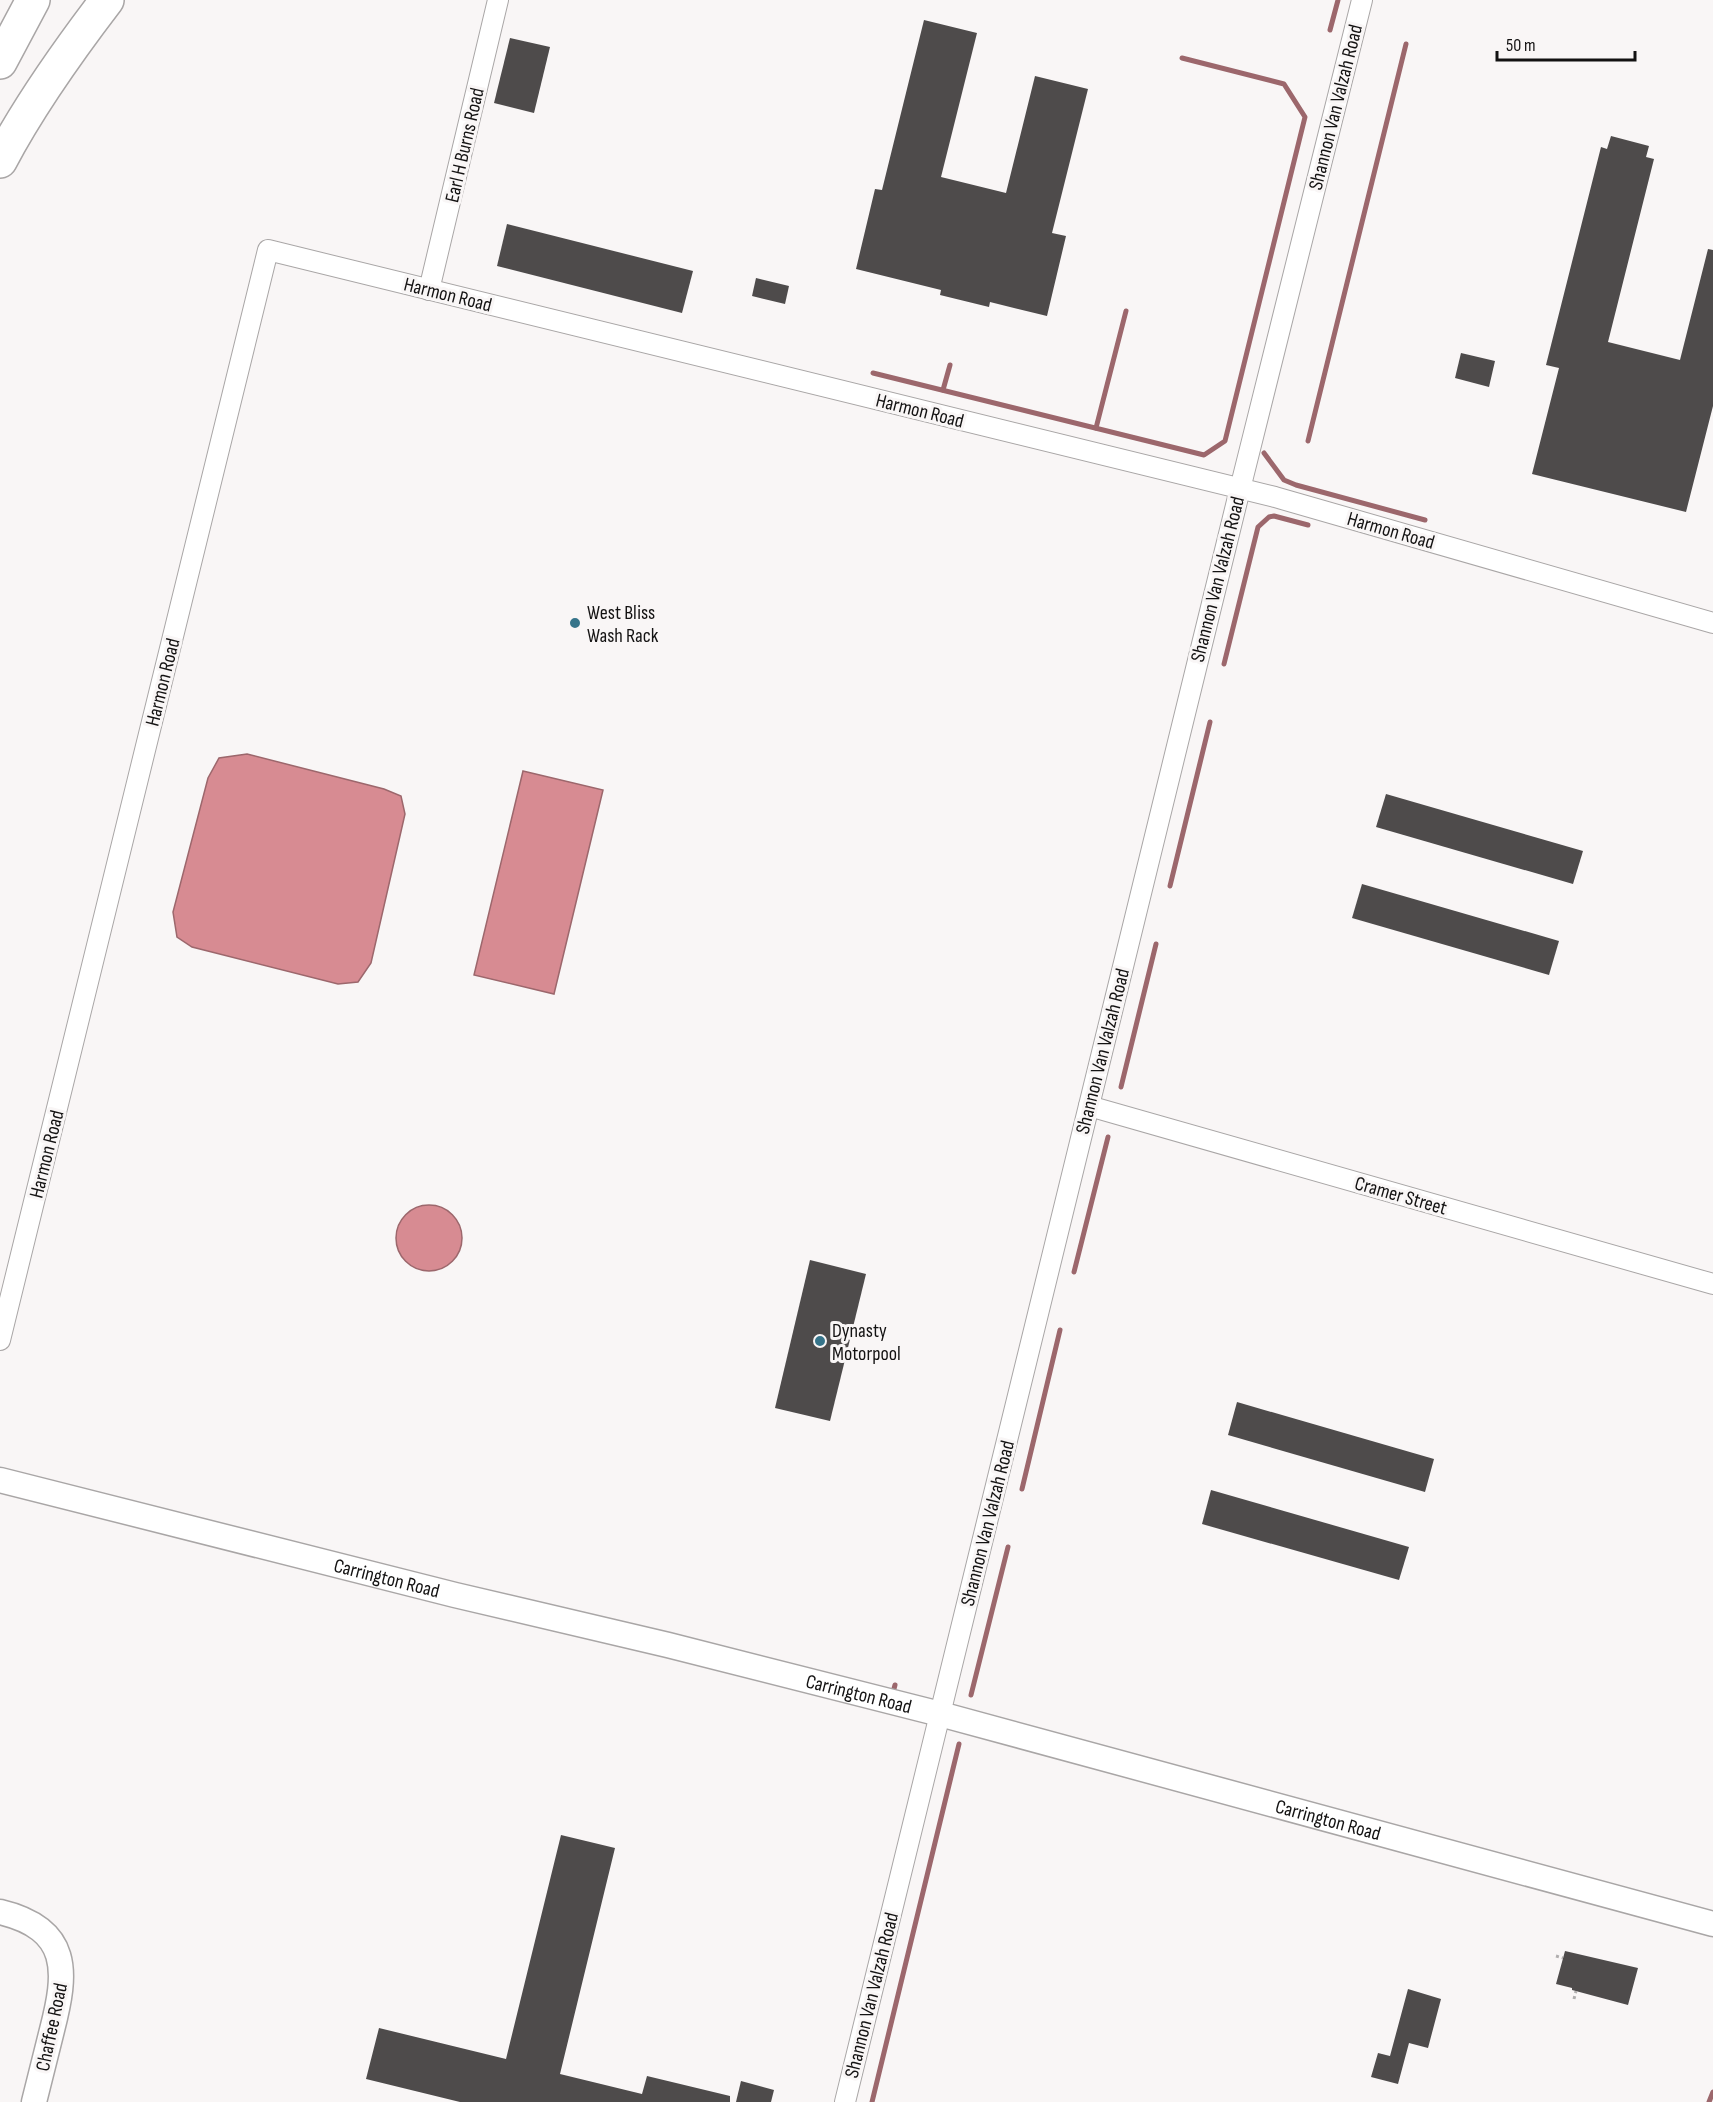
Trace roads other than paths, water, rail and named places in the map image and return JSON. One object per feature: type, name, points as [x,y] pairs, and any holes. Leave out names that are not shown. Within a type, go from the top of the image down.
[{"type":"highway","points":[[0,62],[33,0]]},
{"type":"highway","points":[[0,161],[10,141],[77,39],[107,0]]},
{"type":"street","name":"Earl H Burns Road","points":[[429,290],[498,0]]},
{"type":"street","name":"Shannon Van Valzah Road","points":[[845,2102],[1239,489],[1362,0]]},
{"type":"street","name":"Harmon Road","points":[[0,1340],[268,250],[1239,489],[1713,622]]},
{"type":"street","name":"Cramer Street","points":[[1089,1106],[1713,1284]]},
{"type":"street","name":"Carrington Road","points":[[0,1480],[940,1714],[1713,1924]]},
{"type":"street","name":"Chaffee Road","points":[[0,1912],[21,1918],[38,1928],[55,1947],[61,1962],[63,1977],[60,1999],[34,2102]]},
{"type":"waterway","points":[[1330,30],[1338,0]]},
{"type":"waterway","points":[[1308,441],[1406,44]]},
{"type":"waterway","points":[[873,373],[1204,455],[1225,441],[1305,117],[1284,84],[1182,58]]},
{"type":"waterway","points":[[1096,428],[1126,311]]},
{"type":"waterway","points":[[943,390],[950,365]]},
{"type":"waterway","points":[[1264,453],[1284,480],[1296,485],[1425,520]]},
{"type":"waterway","points":[[1224,664],[1258,527],[1269,517],[1274,516],[1308,525]]},
{"type":"waterway","points":[[1170,886],[1210,722]]},
{"type":"waterway","points":[[1121,1087],[1156,944]]},
{"type":"waterway","points":[[1074,1272],[1108,1137]]},
{"type":"waterway","points":[[1022,1489],[1060,1330]]},
{"type":"waterway","points":[[971,1695],[1008,1547]]},
{"type":"waterway","points":[[892,1696],[895,1685]]},
{"type":"waterway","points":[[872,2102],[959,1744]]},
{"type":"waterway","points":[[1709,2102],[1713,2092]]},
{"type":"place","name":"West Bliss Wash Rack","points":[[575,623]]},
{"type":"place","name":"Dynasty Motorpool","points":[[820,1341]]}]
